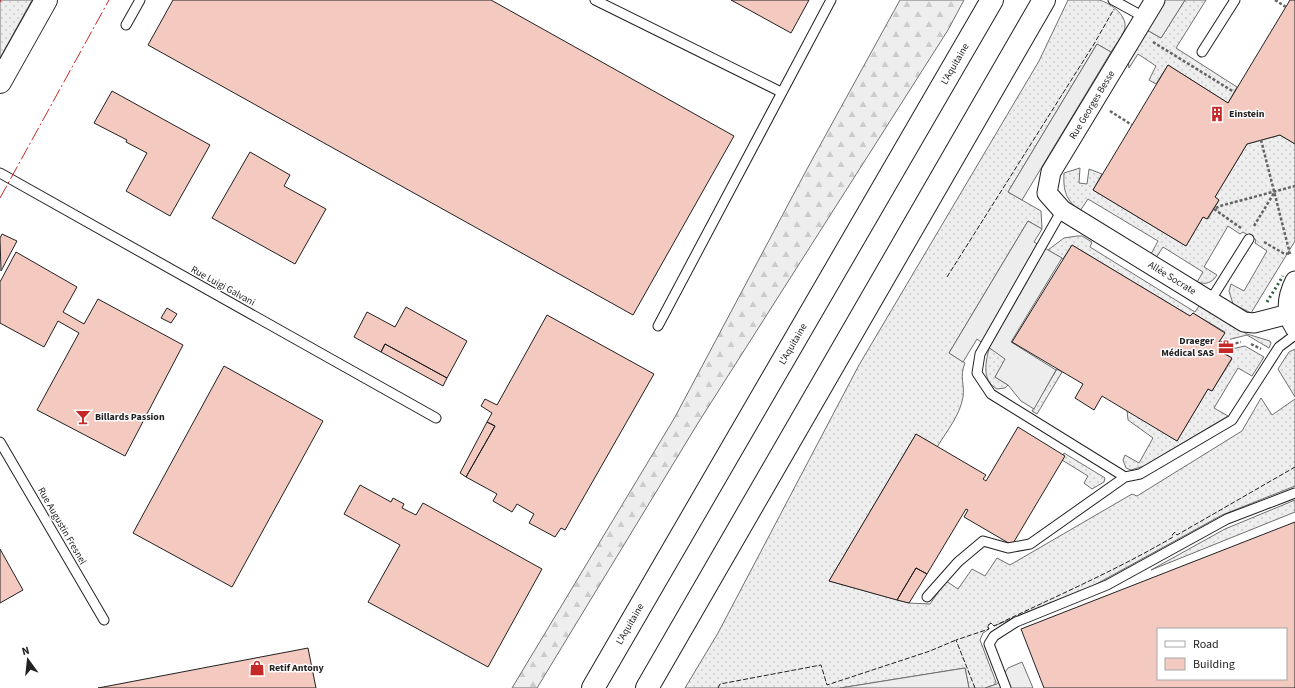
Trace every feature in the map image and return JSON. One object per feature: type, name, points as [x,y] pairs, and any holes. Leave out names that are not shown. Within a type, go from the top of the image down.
[{"type":"main road","points":[[0,82],[46,0]]},
{"type":"main road","name":"L'Aquitaine","points":[[593,688],[992,0]]},
{"type":"main road","points":[[646,688],[1044,0]]},
{"type":"street","name":"Rue Georges Besse","points":[[1062,210],[1047,193],[1051,172],[1155,0]]},
{"type":"street","name":"Allée Socrate","points":[[1062,210],[1244,322],[1254,323],[1292,321]]},
{"type":"street","points":[[1292,321],[1288,302],[1290,291],[1295,281]]},
{"type":"lane","points":[[126,25],[140,0]]},
{"type":"lane","points":[[596,0],[781,92]]},
{"type":"lane","points":[[658,326],[831,0]]},
{"type":"lane","points":[[1113,0],[1140,24]]},
{"type":"lane","points":[[1202,52],[1235,0]]},
{"type":"lane","name":"Rue Luigi Galvani","points":[[0,173],[436,418]]},
{"type":"lane","points":[[1062,210],[980,354],[977,373],[992,394],[1125,477]]},
{"type":"lane","points":[[1210,301],[1249,239]]},
{"type":"lane","points":[[927,597],[958,562],[983,541],[1008,548],[1030,544],[1125,477],[1140,474],[1232,420],[1279,347],[1295,335]]},
{"type":"lane","name":"Rue Augustin Fresnel","points":[[0,442],[104,620]]},
{"type":"lane","points":[[1006,688],[989,644],[994,636],[1016,622],[1107,586],[1227,519],[1295,493]]},
{"type":"path","points":[[1275,0],[1286,7]]},
{"type":"path","points":[[1140,24],[1234,92]]},
{"type":"path","points":[[1094,102],[1132,125]]},
{"type":"path","points":[[1261,140],[1290,254],[1283,253],[1268,244]]},
{"type":"path","points":[[1214,209],[1220,206],[1295,186]]},
{"type":"path","points":[[1249,239],[1250,233],[1274,192]]},
{"type":"path","points":[[1221,347],[1246,341],[1273,356]]},
{"type":"green space","points":[[0,0],[32,0],[0,58]]},
{"type":"green space","points":[[900,0],[964,0],[948,30],[698,423],[537,688],[512,688],[675,417],[807,169]]},
{"type":"green space","points":[[1068,0],[1099,0],[1109,4],[1122,16],[1125,26],[1124,31],[1111,52],[1097,44],[1008,192],[1041,211],[1042,229],[1028,221],[949,353],[965,363],[962,372],[963,397],[956,417],[937,447],[916,434],[829,581],[909,603],[930,604],[946,581],[958,589],[972,569],[985,576],[997,558],[1010,565],[1132,494],[1137,496],[1242,431],[1261,398],[1272,415],[1295,399],[1295,486],[1222,515],[1089,588],[994,626],[991,623],[988,626],[989,629],[983,633],[980,640],[996,682],[994,685],[985,688],[969,688],[965,668],[840,688],[685,688],[718,633],[859,365],[1039,61]]},
{"type":"green space","points":[[1185,0],[1206,0],[1176,48],[1237,87],[1228,103],[1168,65],[1156,84],[1149,80],[1156,66],[1138,54],[1129,68],[1128,61],[1147,30],[1161,38]]},
{"type":"green space","points":[[1280,135],[1295,144],[1295,241],[1251,313],[1233,304],[1229,291],[1231,284],[1244,291],[1267,251],[1255,243],[1256,240],[1243,232],[1240,234],[1228,226],[1204,267],[1217,275],[1211,282],[1200,283],[1197,282],[1203,272],[1163,247],[1156,258],[1151,254],[1158,241],[1088,199],[1080,211],[1071,203],[1066,195],[1064,173],[1080,168],[1079,183],[1087,184],[1089,169],[1102,174],[1093,190],[1186,246],[1203,217],[1208,219],[1219,200],[1215,197],[1247,144]]},
{"type":"green space","points":[[1082,236],[1092,242],[1090,247],[1195,312],[1199,306],[1247,334],[1270,341],[1271,343],[1269,348],[1247,335],[1219,342],[1225,332],[1193,313],[1190,316],[1072,245],[1063,259],[1048,250],[1064,238]]},
{"type":"green space","points":[[1011,341],[1015,344],[995,377],[1008,385],[1005,388],[997,389],[992,385],[987,376],[986,365],[989,348]]},
{"type":"green space","points":[[1245,346],[1264,357],[1252,376],[1238,368],[1214,408],[1228,416],[1144,466],[1131,470],[1126,468],[1123,460],[1125,455],[1139,463],[1153,438],[1128,420],[1127,410],[1177,441],[1208,389],[1212,391],[1232,359],[1223,351]]},
{"type":"green space","points":[[1295,349],[1295,397],[1278,369],[1289,352]]},
{"type":"green space","points":[[1057,369],[1062,372],[1037,414],[1032,411]]},
{"type":"green space","points":[[1064,453],[1105,478],[1104,482],[1092,489],[1084,483],[1088,476],[1062,460]]},
{"type":"green space","points":[[1295,500],[1295,512],[1151,570],[1225,529]]},
{"type":"shaded area","points":[[1157,0],[1185,0],[1161,38],[1147,30]]},
{"type":"shaded area","points":[[1097,44],[1111,52],[1022,200],[1008,192]]},
{"type":"shaded area","points":[[1028,221],[1042,229],[1034,242],[1062,258],[1011,342],[1056,370],[1034,409],[1021,401],[1008,385],[995,377],[1005,359],[977,339],[963,362],[949,353]]},
{"type":"shaded area","points":[[1022,662],[1033,688],[985,688],[997,684],[1008,668]]},
{"type":"shaded area","points":[[965,668],[969,688],[840,688]]},
{"type":"building","points":[[173,0],[491,0],[734,136],[633,315],[148,45]]},
{"type":"building","points":[[731,0],[809,0],[791,33]]},
{"type":"building","name":"Einstein","points":[[1290,0],[1295,0],[1295,144],[1280,135],[1247,144],[1215,197],[1219,200],[1207,219],[1203,217],[1186,246],[1093,190],[1168,65],[1228,103]]},
{"type":"building","points":[[112,91],[210,145],[170,216],[126,191],[147,153],[126,142],[127,140],[94,123]]},
{"type":"building","points":[[250,152],[290,175],[284,186],[326,209],[295,264],[212,218]]},
{"type":"building","points":[[2,234],[17,241],[1,271],[0,238]]},
{"type":"building","points":[[1072,245],[1190,316],[1193,313],[1225,333],[1219,342],[1223,353],[1232,358],[1212,391],[1208,389],[1177,441],[1102,396],[1094,410],[1075,398],[1083,384],[1012,342]]},
{"type":"building","points":[[16,252],[77,287],[63,312],[84,324],[98,299],[183,345],[125,456],[37,410],[79,333],[58,321],[44,347],[0,323],[0,282]]},
{"type":"building","points":[[406,307],[467,341],[447,378],[385,344],[381,352],[354,337],[367,312],[395,327]]},
{"type":"building","points":[[167,308],[177,314],[171,323],[161,318]]},
{"type":"building","points":[[547,315],[654,374],[565,530],[561,528],[555,537],[529,523],[534,514],[517,504],[512,512],[493,501],[497,494],[466,477],[495,426],[487,422],[492,413],[481,406],[485,399],[497,405]]},
{"type":"building","points":[[385,344],[447,378],[443,386],[381,352]]},
{"type":"building","points":[[224,366],[323,421],[232,587],[133,533]]},
{"type":"building","points":[[487,422],[495,426],[466,477],[460,473]]},
{"type":"building","points":[[1018,427],[1065,456],[1012,545],[964,517],[968,510],[966,509],[927,574],[916,568],[897,600],[829,581],[916,434],[986,475],[983,479],[986,481]]},
{"type":"building","points":[[360,485],[391,502],[393,498],[404,504],[402,508],[416,515],[423,503],[542,569],[488,667],[368,602],[400,545],[344,514]]},
{"type":"building","points":[[1295,522],[1295,688],[1044,688],[1021,629]]},
{"type":"building","points":[[0,549],[23,590],[0,603]]},
{"type":"building","points":[[916,568],[927,574],[909,603],[897,600]]},
{"type":"building","name":"Retif Antony","points":[[308,648],[316,688],[98,688]]},
{"type":"hedge","points":[[1267,302],[1283,276]]},
{"type":"fence","points":[[947,277],[1094,44],[1114,9]]},
{"type":"fence","points":[[975,688],[956,640],[989,629],[987,626],[991,623],[994,626],[1129,561],[1173,537],[1172,535],[1175,532],[1177,535],[1295,467]]},
{"type":"fence","points":[[718,688],[720,684],[821,665],[827,685],[930,651],[956,640]]},
{"type":"power","points":[[0,198],[109,0]]},
{"type":"place","name":"Einstein","points":[[1217,114]]},
{"type":"place","name":"Draeger Médical SAS","points":[[1226,347]]},
{"type":"place","name":"Billards Passion","points":[[83,417]]},
{"type":"place","name":"Retif Antony","points":[[257,668]]}]
